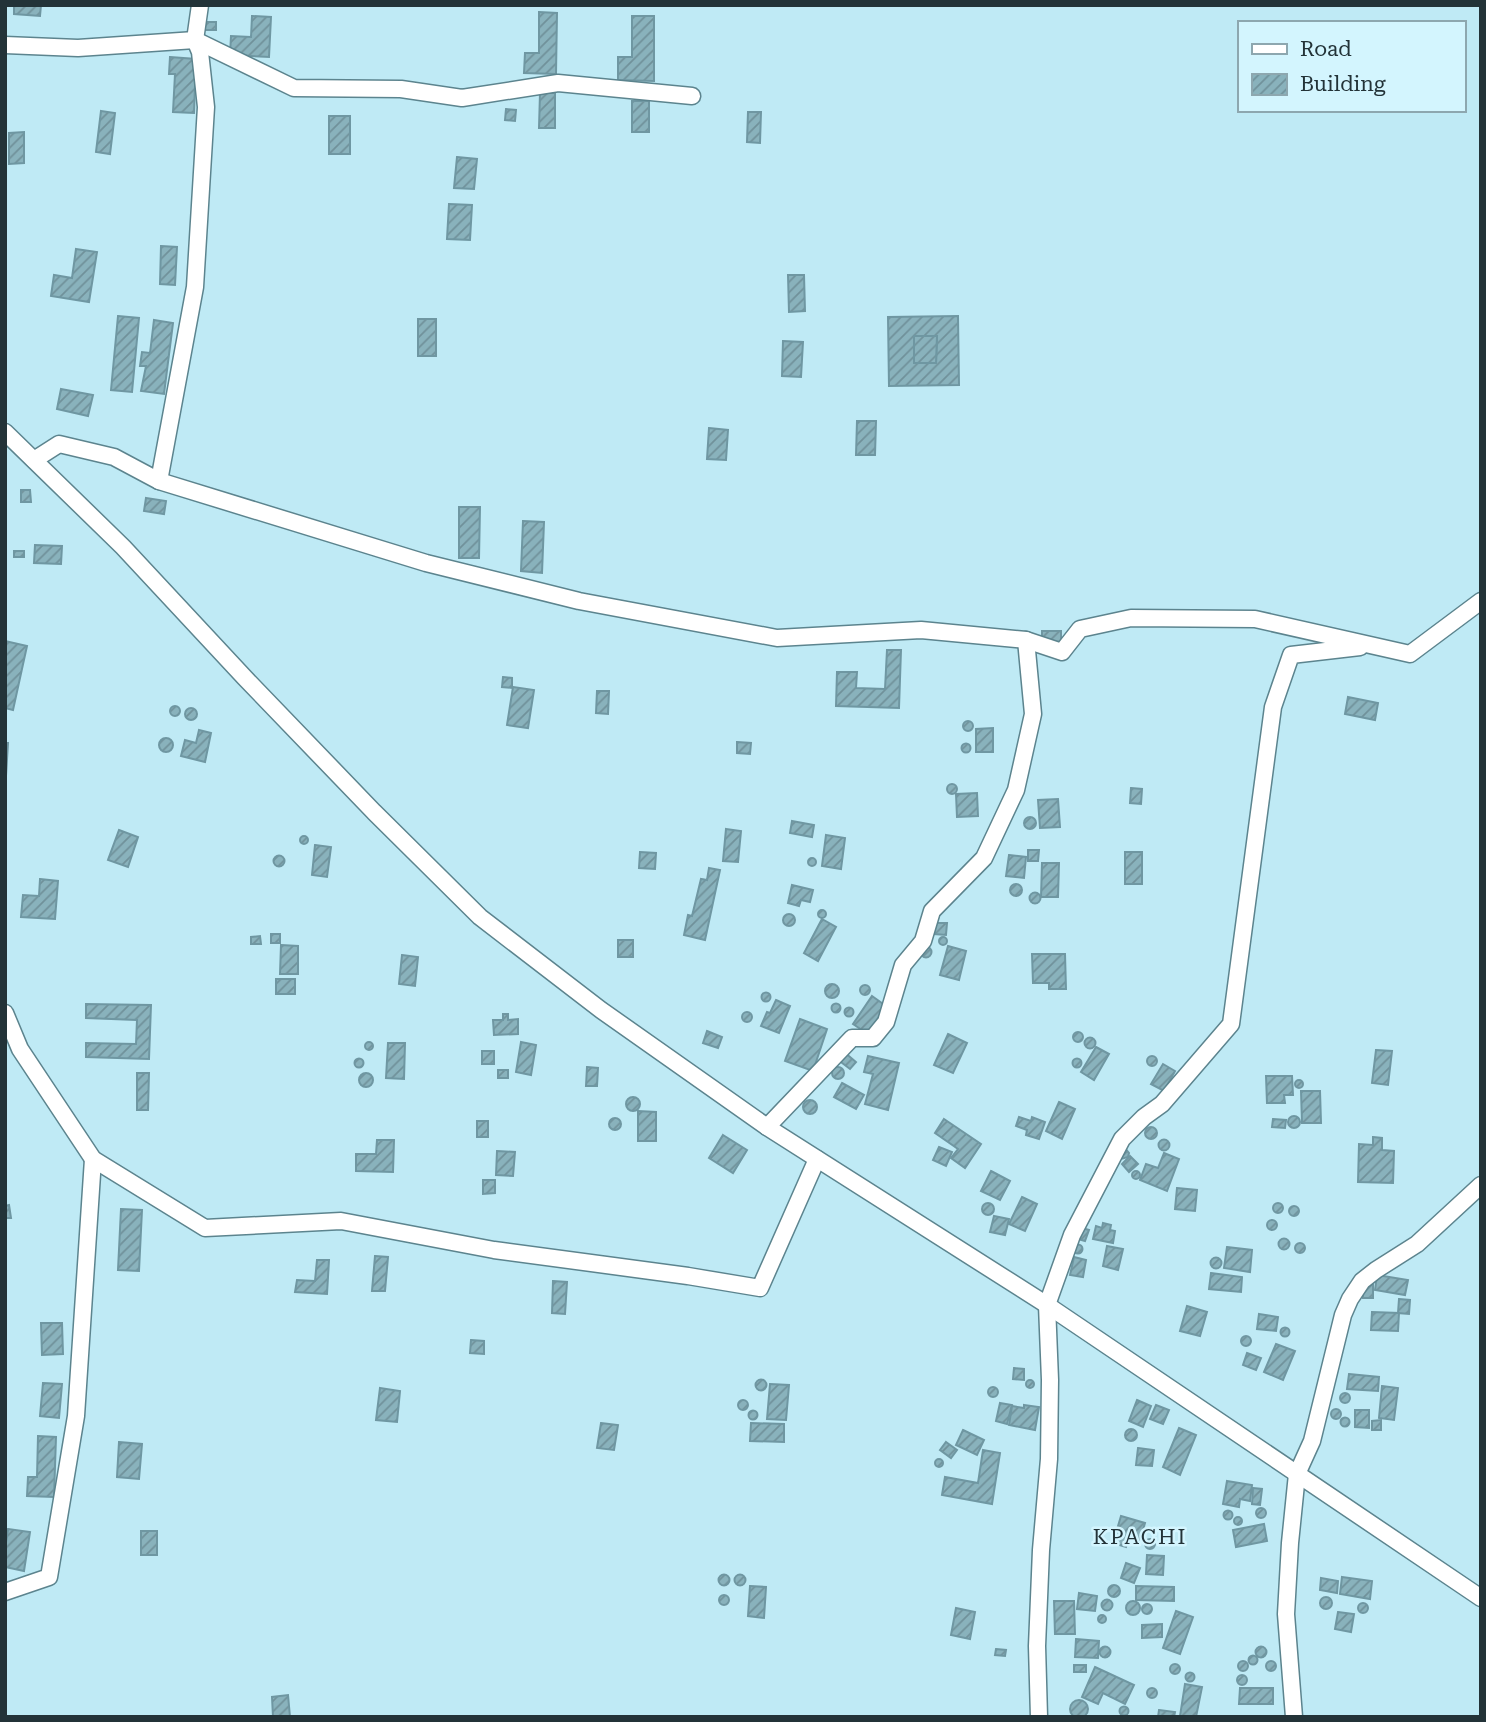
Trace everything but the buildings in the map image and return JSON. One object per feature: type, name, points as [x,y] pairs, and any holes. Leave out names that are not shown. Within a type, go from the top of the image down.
[{"type":"street","points":[[159,481],[195,287],[205,107],[200,52],[195,40],[200,5]]},
{"type":"street","points":[[5,45],[78,48],[195,40],[294,88],[401,89],[461,98],[558,83],[692,96]]},
{"type":"street","points":[[5,432],[123,547],[254,688],[480,917],[601,1010],[767,1128],[1047,1306],[1481,1598]]},
{"type":"street","points":[[34,460],[59,444],[114,457],[159,481],[426,563],[579,601],[778,639],[921,630],[1026,640],[1062,652],[1080,629],[1131,618],[1255,620],[1410,654],[1481,601]]},
{"type":"street","points":[[767,1128],[852,1038],[873,1038],[886,1022],[903,965],[923,941],[932,911],[984,858],[1016,790],[1033,714],[1026,640]]},
{"type":"street","points":[[1039,1717],[1041,1550],[1049,1458],[1047,1306],[1072,1235],[1122,1139],[1162,1104],[1231,1024],[1273,707],[1291,655],[1371,645]]},
{"type":"street","points":[[5,1013],[20,1049],[93,1160],[205,1228],[341,1221],[494,1250],[760,1288],[817,1159]]},
{"type":"street","points":[[5,1592],[49,1577],[76,1416],[93,1160]]},
{"type":"street","points":[[1294,1717],[1286,1614],[1297,1474],[1312,1441],[1343,1315],[1362,1281],[1418,1244],[1481,1185]]},
{"type":"district","name":"KPACHI","points":[[1140,1537]]}]
